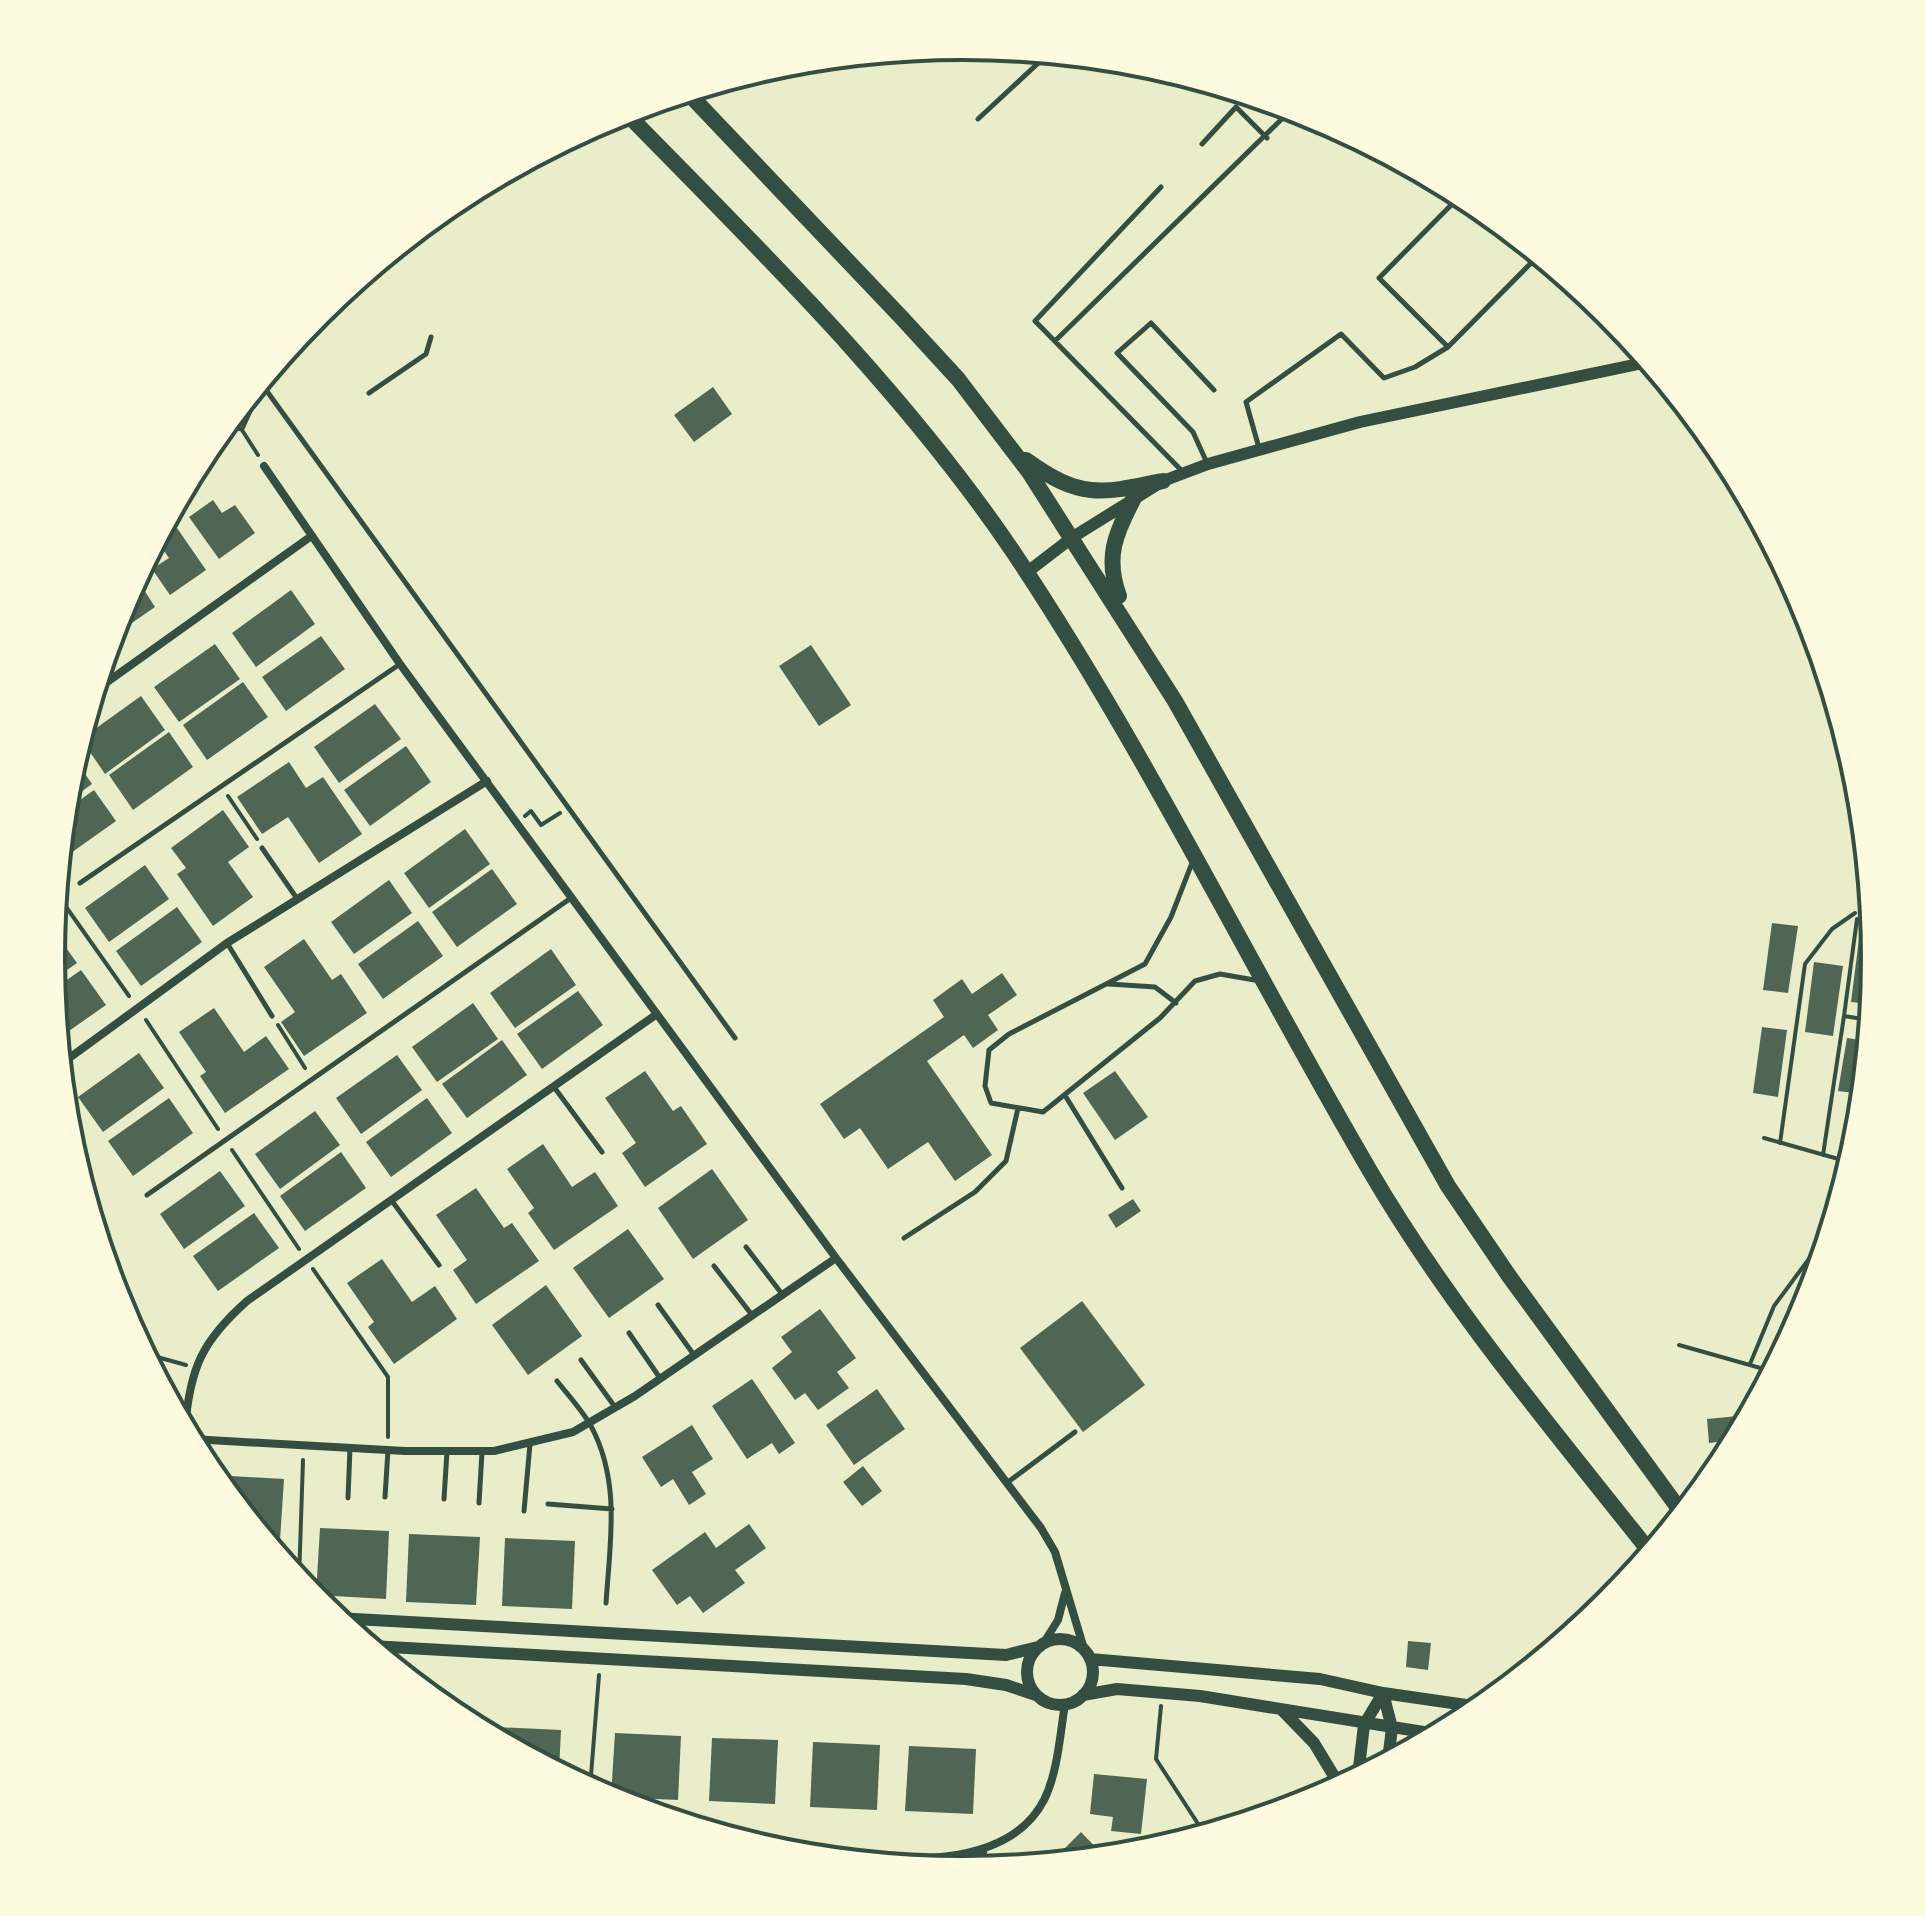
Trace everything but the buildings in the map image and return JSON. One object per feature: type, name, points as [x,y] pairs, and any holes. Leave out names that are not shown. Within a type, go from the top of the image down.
[{"type":"highway","points":[[696,101],[958,379],[1013,451],[1131,628],[1448,1186],[1509,1276],[1676,1504]]},
{"type":"highway","points":[[635,122],[768,257],[869,368],[957,473],[1094,678],[1371,1172],[1426,1260],[1493,1354],[1643,1544]]},
{"type":"highway","points":[[1013,451],[1067,487],[1115,491],[1163,481]]},
{"type":"highway","points":[[1131,628],[1111,575],[1111,554],[1115,535],[1133,500]]},
{"type":"highway","points":[[1606,1496],[1638,1551]]},
{"type":"street","points":[[1026,573],[1073,537],[1163,481],[1183,472],[1259,448],[1360,422],[1637,364]]},
{"type":"street","points":[[264,466],[400,664],[836,1258],[1008,1482],[1055,1552],[1092,1678],[1083,1695]]},
{"type":"street","points":[[110,680],[310,537]]},
{"type":"street","points":[[71,1057],[227,943],[487,781]]},
{"type":"street","points":[[188,1411],[195,1367],[205,1344],[223,1322],[247,1301],[657,1014]]},
{"type":"street","points":[[205,1440],[447,1451],[483,1451],[530,1444],[590,1424],[836,1258]]},
{"type":"street","points":[[1036,1695],[1030,1686],[1028,1666],[1058,1620],[1066,1592]]},
{"type":"street","points":[[356,1619],[1006,1655],[1064,1639],[1087,1654],[1320,1679],[1383,1693],[1463,1705]]},
{"type":"street","points":[[388,1647],[966,1679],[1006,1685],[1052,1704],[1065,1704],[1083,1695],[1117,1689],[1162,1692],[1418,1732]]},
{"type":"street","points":[[1360,1763],[1364,1725],[1383,1693]]},
{"type":"street","points":[[1383,1693],[1392,1728],[1390,1748]]},
{"type":"street","points":[[960,1856],[986,1850],[1011,1838],[1044,1801],[1065,1704]]},
{"type":"street","points":[[1280,1708],[1306,1732],[1333,1776]]},
{"type":"street","points":[[980,1855],[986,1850]]},
{"type":"lane","points":[[978,119],[1038,64]]},
{"type":"lane","points":[[1202,144],[1236,107],[1267,138]]},
{"type":"lane","points":[[1055,341],[1283,119]]},
{"type":"lane","points":[[1161,187],[1035,321],[1183,472]]},
{"type":"lane","points":[[1448,347],[1379,278],[1452,205]]},
{"type":"lane","points":[[1259,448],[1246,402],[1341,334],[1384,378],[1415,367],[1448,347],[1531,263]]},
{"type":"lane","points":[[1208,464],[1193,432],[1117,353],[1151,323],[1214,390]]},
{"type":"lane","points":[[369,393],[426,354],[431,337]]},
{"type":"lane","points":[[267,391],[735,1038]]},
{"type":"lane","points":[[80,883],[400,664]]},
{"type":"lane","points":[[262,848],[298,900]]},
{"type":"lane","points":[[1194,858],[1171,917],[1145,964],[1009,1034],[989,1050],[985,1086],[991,1103],[1043,1112],[1066,1097],[1176,1003],[1195,981],[1220,974],[1264,982]]},
{"type":"lane","points":[[147,1195],[572,897]]},
{"type":"lane","points":[[227,943],[272,1016]]},
{"type":"lane","points":[[1108,984],[1155,987],[1176,1003]]},
{"type":"lane","points":[[554,1087],[602,1152]]},
{"type":"lane","points":[[1066,1097],[1122,1188]]},
{"type":"lane","points":[[904,1238],[975,1192],[1006,1161],[1018,1108]]},
{"type":"lane","points":[[392,1201],[439,1265]]},
{"type":"lane","points":[[746,1247],[782,1295]]},
{"type":"lane","points":[[714,1266],[752,1315]]},
{"type":"lane","points":[[658,1305],[694,1355]]},
{"type":"lane","points":[[629,1333],[660,1378]]},
{"type":"lane","points":[[581,1360],[616,1408]]},
{"type":"lane","points":[[557,1381],[590,1424],[606,1460],[612,1509],[606,1603]]},
{"type":"lane","points":[[1008,1482],[1075,1432]]},
{"type":"lane","points":[[524,1511],[530,1444]]},
{"type":"lane","points":[[348,1498],[350,1448]]},
{"type":"lane","points":[[385,1497],[388,1450]]},
{"type":"lane","points":[[444,1499],[447,1451]]},
{"type":"lane","points":[[479,1503],[483,1451]]},
{"type":"lane","points":[[548,1504],[612,1509]]},
{"type":"path","points":[[242,430],[248,415]]},
{"type":"path","points":[[238,428],[264,466]]},
{"type":"path","points":[[222,786],[262,848]]},
{"type":"path","points":[[517,822],[531,811],[541,825],[567,808]]},
{"type":"path","points":[[67,908],[388,1377],[388,1450]]},
{"type":"path","points":[[1780,1143],[1805,964],[1832,929],[1859,913]]},
{"type":"path","points":[[1823,1155],[1860,931]]},
{"type":"path","points":[[272,1016],[312,1079]]},
{"type":"path","points":[[1844,1016],[1859,1018]]},
{"type":"path","points":[[1764,1138],[1838,1159]]},
{"type":"path","points":[[1750,1364],[1774,1306],[1809,1259]]},
{"type":"path","points":[[1679,1345],[1761,1368]]},
{"type":"path","points":[[159,1358],[195,1367]]},
{"type":"path","points":[[300,1563],[304,1446]]},
{"type":"path","points":[[591,1775],[601,1661]]},
{"type":"path","points":[[1162,1692],[1156,1759],[1198,1824]]}]
